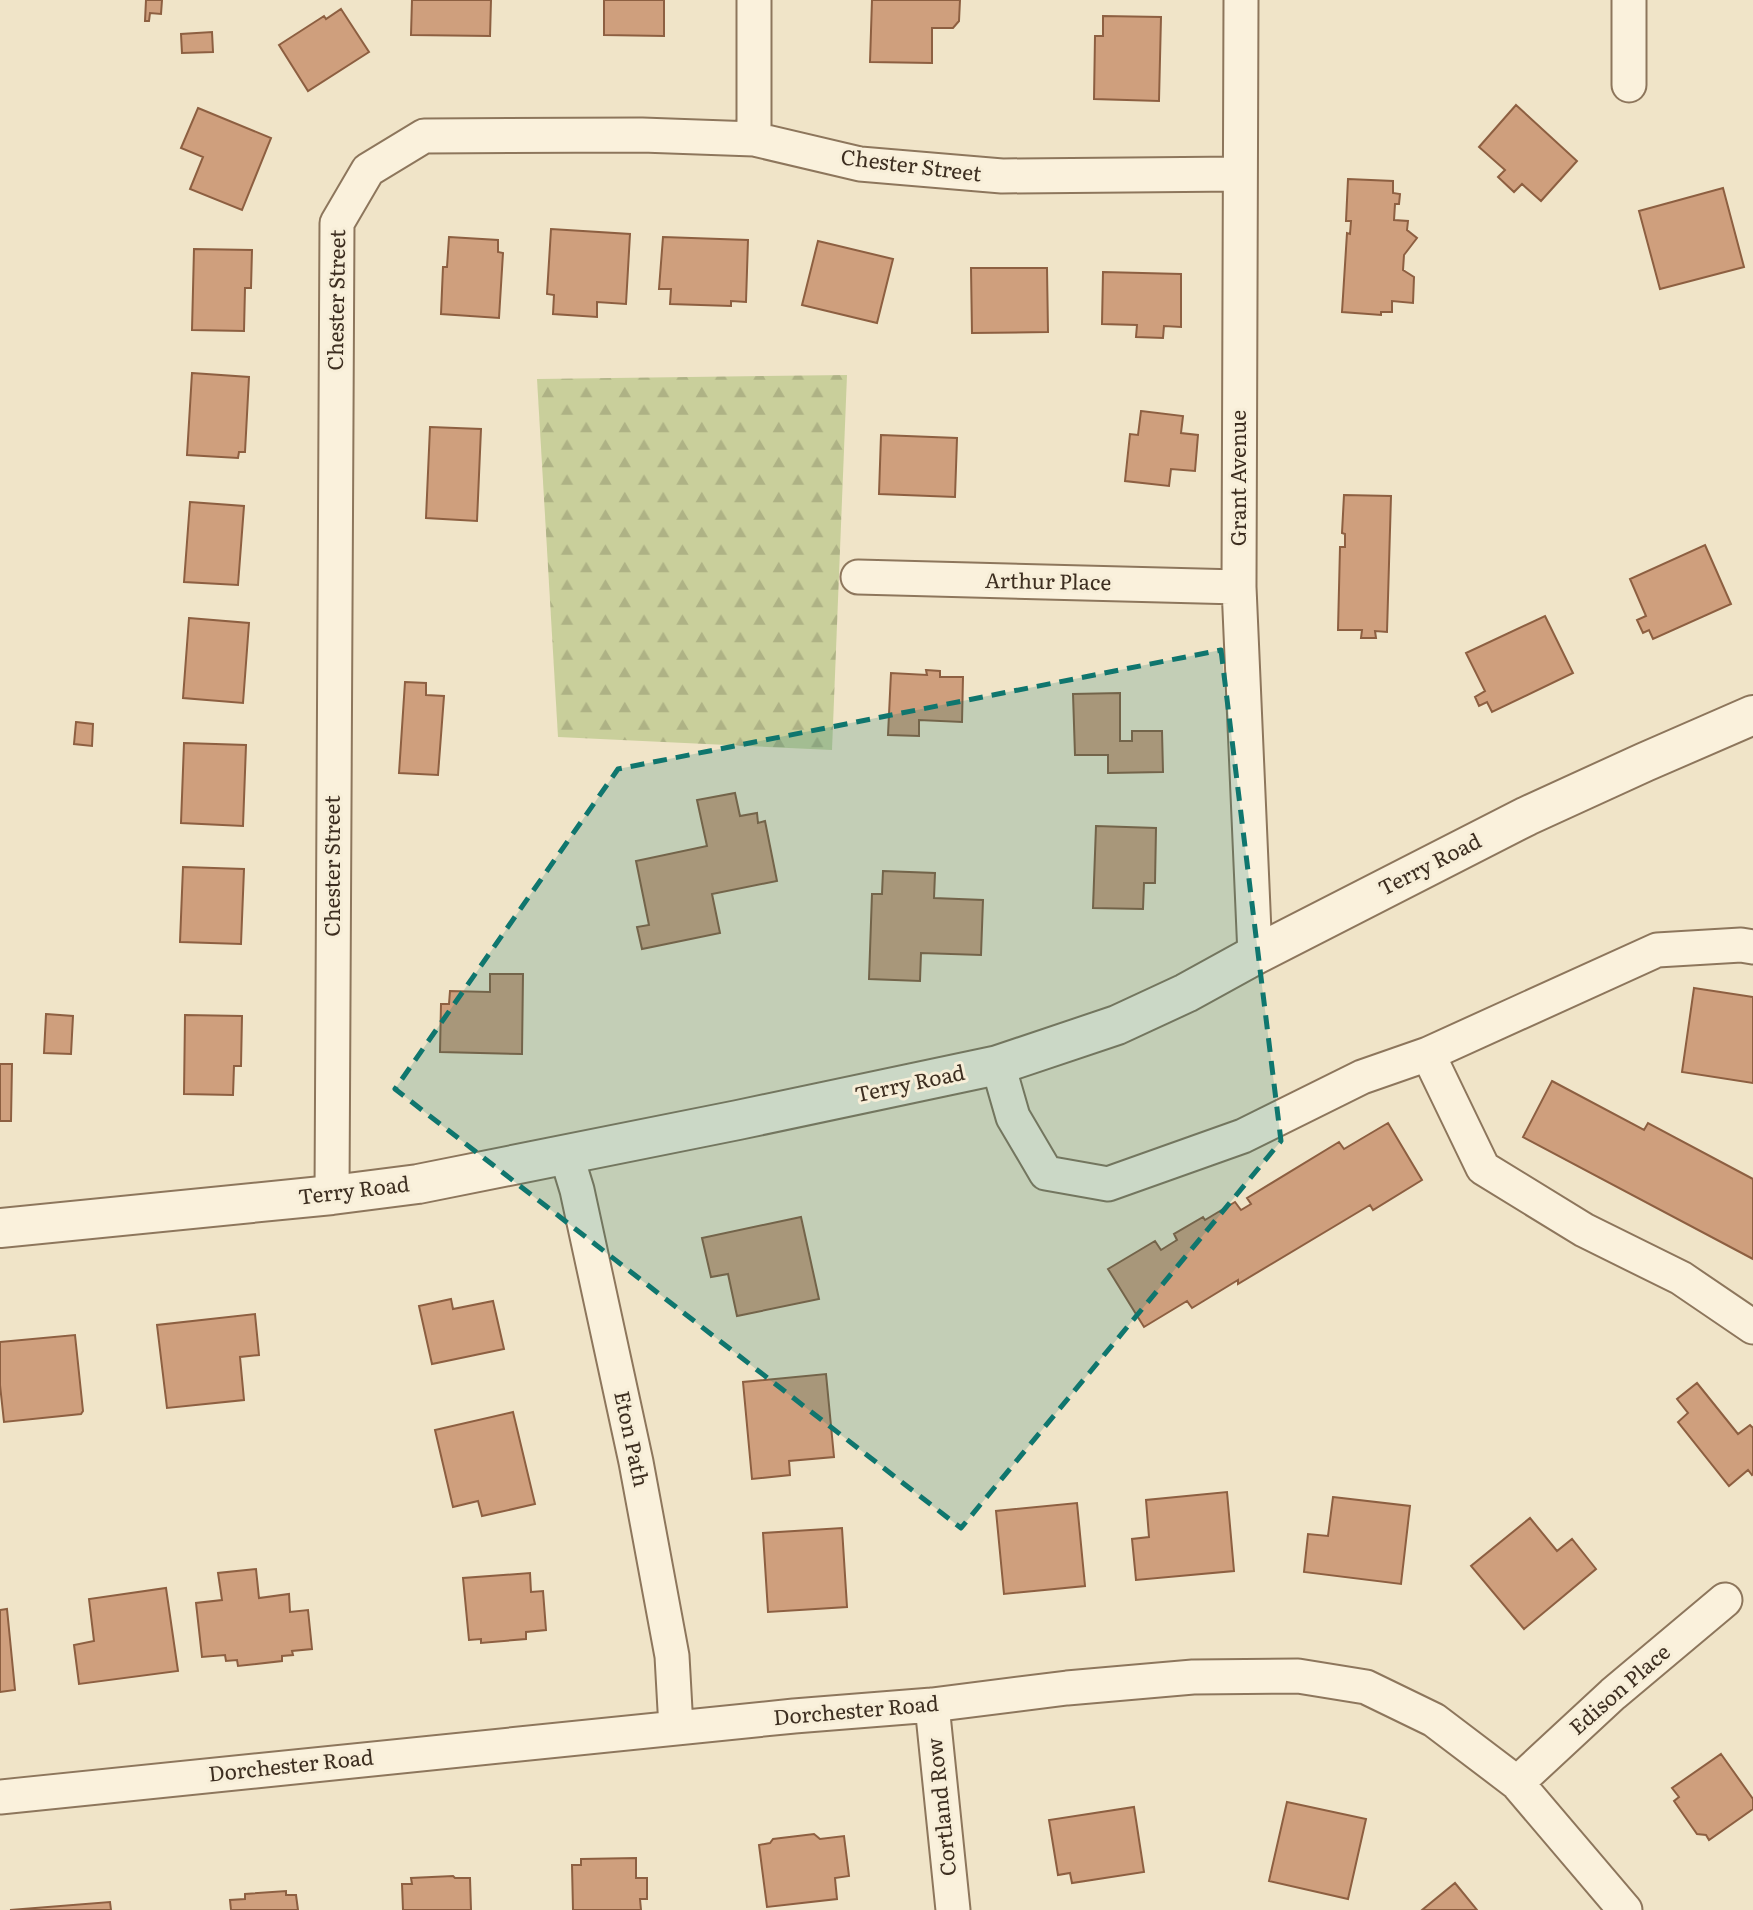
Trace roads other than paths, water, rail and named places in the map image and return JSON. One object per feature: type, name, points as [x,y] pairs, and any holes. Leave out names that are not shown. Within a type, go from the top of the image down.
[{"type":"street","points":[[754,0],[754,139]]},
{"type":"street","name":"Grant Avenue","points":[[1241,0],[1239,587],[1255,955]]},
{"type":"street","points":[[1629,0],[1629,85]]},
{"type":"street","name":"Chester Street","points":[[332,1195],[337,223],[368,170],[424,136],[642,135],[754,139],[860,164],[1002,176],[1239,174]]},
{"type":"street","name":"Arthur Place","points":[[858,577],[1239,587]]},
{"type":"street","name":"Terry Road","points":[[0,1228],[418,1184],[998,1065],[1117,1025],[1186,993],[1527,816],[1753,715]]},
{"type":"street","points":[[998,1065],[1013,1116],[1046,1172],[1108,1184],[1243,1136],[1363,1077],[1428,1054],[1657,950],[1741,945],[1753,947]]},
{"type":"street","points":[[1428,1054],[1483,1168],[1584,1230],[1681,1278],[1753,1327]]},
{"type":"street","name":"Eton Path","points":[[566,1154],[577,1190],[636,1462],[672,1656],[676,1728]]},
{"type":"street","name":"Edison Place","points":[[1517,1783],[1613,1695],[1725,1600]]},
{"type":"street","name":"Dorchester Road","points":[[0,1797],[932,1704],[1067,1688],[1193,1677],[1298,1675],[1366,1688],[1434,1720],[1517,1783],[1625,1910]]},
{"type":"street","name":"Cortland Row","points":[[932,1704],[953,1910]]}]
